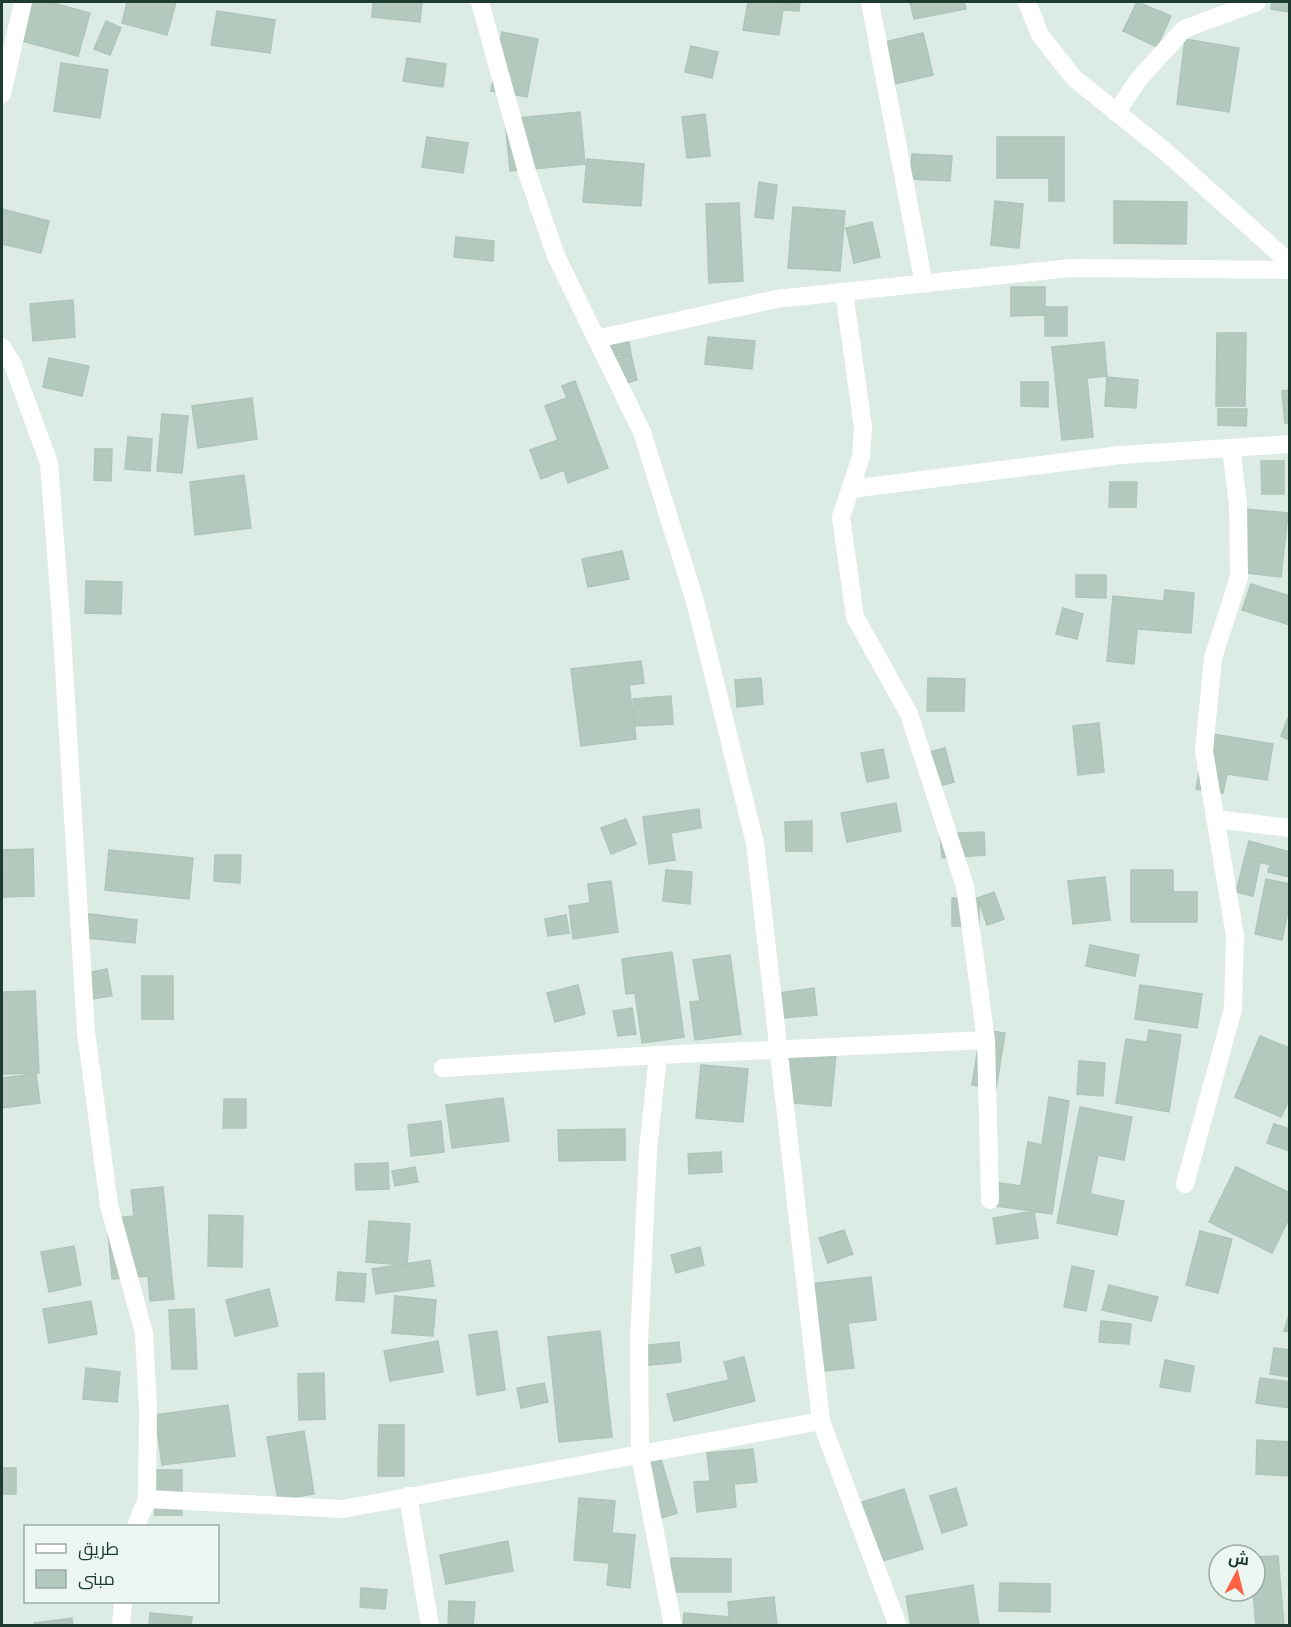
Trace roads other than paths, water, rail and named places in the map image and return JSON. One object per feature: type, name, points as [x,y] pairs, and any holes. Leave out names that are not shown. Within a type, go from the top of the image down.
[{"type":"street","points":[[2,94],[23,2]]},
{"type":"street","points":[[480,2],[534,193],[556,256],[642,432],[695,601],[755,843],[821,1421],[898,1626]]},
{"type":"street","points":[[870,2],[924,284]]},
{"type":"street","points":[[1027,2],[1040,35],[1074,78],[1166,152],[1290,263]]},
{"type":"street","points":[[1116,113],[1138,80],[1184,29],[1257,2]]},
{"type":"street","points":[[596,339],[776,299],[1071,268],[1290,270]]},
{"type":"street","points":[[844,292],[863,427],[861,457],[842,518],[855,617],[909,714],[965,886],[986,1040],[990,1200]]},
{"type":"street","points":[[2,347],[12,365],[49,463],[61,618],[86,1032],[109,1205],[144,1333],[148,1409],[147,1499],[137,1525]]},
{"type":"street","points":[[851,489],[1120,455],[1290,444]]},
{"type":"street","points":[[1185,1184],[1233,1009],[1235,936],[1204,750],[1213,658],[1239,577],[1238,504],[1231,448]]},
{"type":"street","points":[[1215,819],[1290,828]]},
{"type":"street","points":[[443,1068],[658,1055],[986,1040]]},
{"type":"street","points":[[658,1055],[648,1150],[641,1294],[640,1455],[673,1626]]},
{"type":"street","points":[[147,1499],[343,1509],[821,1421]]},
{"type":"street","points":[[408,1496],[430,1626]]},
{"type":"street","points":[[121,1626],[123,1603]]}]
